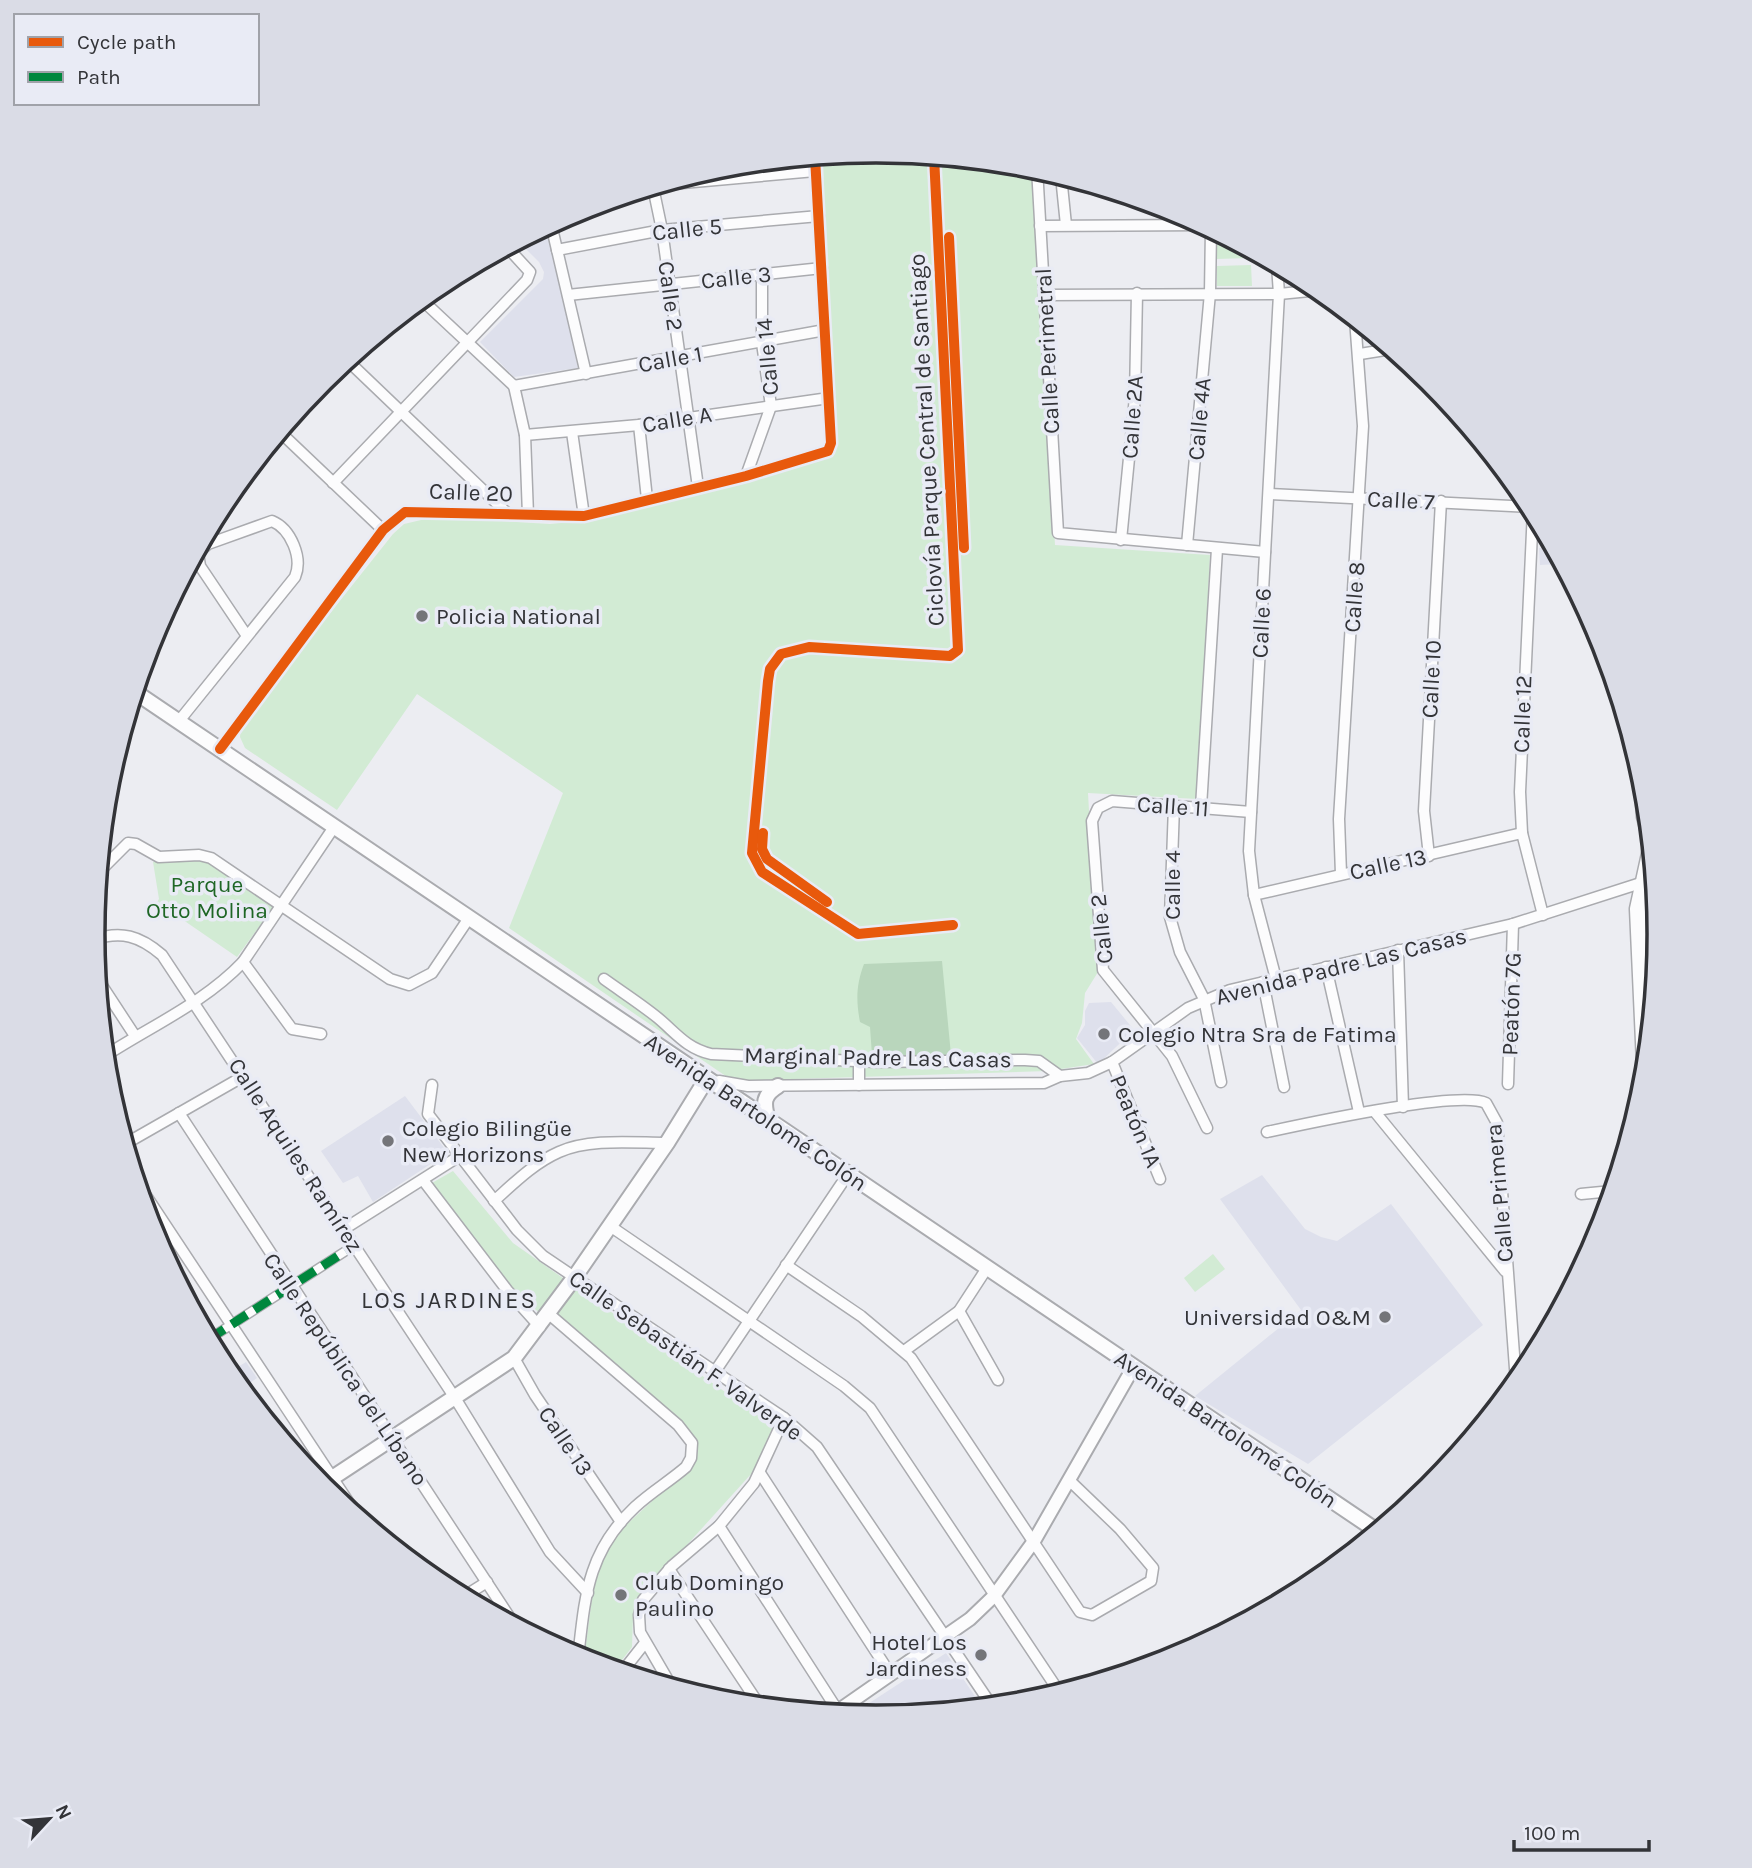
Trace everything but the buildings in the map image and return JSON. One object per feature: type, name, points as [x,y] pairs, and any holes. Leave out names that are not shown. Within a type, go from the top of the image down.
[{"type":"highway","points":[[1643,1002],[1639,909],[1645,896]]},
{"type":"main road","name":"Avenida Bartolomé Colón","points":[[143,697],[1369,1526]]},
{"type":"main road","points":[[331,1479],[514,1358],[540,1327],[667,1143],[701,1088],[709,1081]]},
{"type":"main road","points":[[768,1120],[764,1102],[766,1094],[778,1086]]},
{"type":"street","points":[[815,166],[829,398]]},
{"type":"street","points":[[718,180],[815,171]]},
{"type":"street","name":"Calle Perimetral","points":[[1038,181],[1058,533],[1121,540]]},
{"type":"street","points":[[1062,186],[1066,226]]},
{"type":"street","name":"Calle 2","points":[[655,196],[698,487]]},
{"type":"street","name":"Calle 5","points":[[557,250],[662,230],[819,216]]},
{"type":"street","points":[[1040,226],[1178,225]]},
{"type":"street","points":[[553,235],[586,374]]},
{"type":"street","points":[[1210,293],[1211,240]]},
{"type":"street","points":[[333,483],[527,281],[530,272],[514,254]]},
{"type":"street","name":"Calle 3","points":[[568,295],[821,268]]},
{"type":"street","name":"Calle 14","points":[[746,476],[771,406],[762,343],[762,275]]},
{"type":"street","name":"Calle 6","points":[[1276,979],[1254,895],[1249,851],[1279,295],[1278,276]]},
{"type":"street","points":[[1044,295],[1279,295],[1303,292]]},
{"type":"street","name":"Calle 2A","points":[[1121,540],[1135,397],[1137,293]]},
{"type":"street","name":"Calle 4A","points":[[1187,545],[1210,293]]},
{"type":"street","points":[[429,307],[513,386],[524,435],[528,515]]},
{"type":"street","name":"Calle 1","points":[[513,386],[825,330]]},
{"type":"street","name":"Calle 8","points":[[1340,874],[1339,819],[1361,498],[1363,413],[1357,332]]},
{"type":"street","points":[[1360,354],[1380,351]]},
{"type":"street","points":[[354,367],[508,514]]},
{"type":"street","name":"Calle A","points":[[524,435],[639,425],[689,415],[829,398]]},
{"type":"street","name":"Calle 20","points":[[220,749],[383,530],[405,512],[584,516],[746,476],[828,451],[831,443],[829,398]]},
{"type":"street","points":[[639,425],[647,499]]},
{"type":"street","points":[[572,432],[584,516]]},
{"type":"street","points":[[286,438],[383,530]]},
{"type":"street","name":"Calle 7","points":[[1269,494],[1440,501],[1518,508]]},
{"type":"street","name":"Calle 10","points":[[1429,856],[1424,811],[1440,501]]},
{"type":"street","points":[[179,721],[299,570],[298,555],[285,530],[272,521],[211,543]]},
{"type":"street","name":"Calle 12","points":[[1531,528],[1520,751],[1522,833],[1544,915]]},
{"type":"street","points":[[1121,540],[1265,552]]},
{"type":"street","points":[[1201,807],[1217,549]]},
{"type":"street","points":[[200,564],[247,636]]},
{"type":"street","name":"Calle 11","points":[[1098,808],[1112,801],[1251,812]]},
{"type":"street","name":"Calle 4","points":[[1174,806],[1170,916],[1180,952],[1204,999],[1222,1082]]},
{"type":"street","name":"Calle 2","points":[[1098,808],[1092,821],[1100,961],[1107,978],[1156,1032],[1182,1074],[1207,1128]]},
{"type":"street","points":[[114,1050],[221,984],[243,962],[334,827]]},
{"type":"street","name":"Calle 13","points":[[1254,895],[1522,833]]},
{"type":"street","points":[[109,861],[128,843],[136,844],[159,857],[205,855],[390,979],[410,985],[432,973],[469,918]]},
{"type":"street","name":"Avenida Padre Las Casas","points":[[709,1081],[717,1080],[738,1086],[1044,1083],[1060,1076],[1088,1073],[1112,1062],[1204,999],[1263,982],[1513,924],[1645,887]]},
{"type":"street","name":"Peatón 7G","points":[[1508,1084],[1513,924]]},
{"type":"street","name":"Calle Aquiles Ramírez","points":[[105,936],[124,934],[144,941],[162,955],[455,1398],[550,1552],[588,1593]]},
{"type":"street","points":[[1398,950],[1403,1107]]},
{"type":"street","points":[[243,962],[292,1028],[321,1034]]},
{"type":"street","points":[[1326,967],[1359,1112]]},
{"type":"street","name":"Marginal Padre Las Casas","points":[[604,979],[661,1020],[695,1050],[711,1055],[859,1061],[1025,1060],[1039,1061],[1060,1076]]},
{"type":"street","points":[[1263,982],[1284,1087]]},
{"type":"street","points":[[108,995],[135,1036]]},
{"type":"street","points":[[673,1056],[675,1035]]},
{"type":"street","points":[[859,1061],[859,1085]]},
{"type":"street","name":"Peatón 1A","points":[[1112,1062],[1160,1179]]},
{"type":"street","points":[[133,1140],[244,1076]]},
{"type":"street","name":"Calle Sebastián F. Valverde","points":[[432,1085],[428,1114],[494,1202],[543,1256],[713,1373],[784,1418],[817,1447],[839,1475],[986,1697]]},
{"type":"street","name":"Calle Primera","points":[[1267,1132],[1359,1112],[1477,1099],[1486,1103],[1497,1123],[1505,1271],[1514,1366]]},
{"type":"street","points":[[1375,1112],[1505,1271]]},
{"type":"street","name":"Calle República del Líbano","points":[[179,1113],[505,1610]]},
{"type":"street","points":[[494,1202],[523,1175],[561,1151],[591,1145],[667,1143]]},
{"type":"street","points":[[344,1229],[458,1157]]},
{"type":"street","points":[[713,1373],[848,1174]]},
{"type":"street","points":[[423,1181],[507,1290],[540,1327]]},
{"type":"street","points":[[1581,1194],[1602,1192]]},
{"type":"street","points":[[159,1216],[341,1488]]},
{"type":"street","points":[[610,1226],[853,1393],[870,1408],[1054,1684]]},
{"type":"street","points":[[217,1334],[355,1245]]},
{"type":"street","points":[[786,1265],[861,1316],[904,1351],[923,1373],[1084,1614],[1098,1613],[1151,1581],[1151,1563],[1095,1502],[1069,1480]]},
{"type":"street","points":[[904,1351],[958,1311],[987,1268]]},
{"type":"street","points":[[958,1311],[998,1380]]},
{"type":"street","points":[[549,1314],[678,1425],[692,1443],[691,1458],[686,1467],[621,1522],[595,1559],[588,1581],[580,1646]]},
{"type":"street","name":"Calle 13","points":[[514,1358],[535,1395],[621,1522]]},
{"type":"street","points":[[849,1704],[946,1637],[994,1596],[1034,1541],[1133,1368]]},
{"type":"street","points":[[664,1675],[644,1644],[638,1622],[640,1608],[669,1569],[719,1526],[760,1474],[784,1418]]},
{"type":"street","points":[[760,1474],[891,1675]]},
{"type":"street","points":[[719,1526],[831,1703]]},
{"type":"street","points":[[669,1569],[752,1694]]},
{"type":"street","points":[[473,1591],[487,1582]]},
{"type":"street","points":[[628,1664],[644,1644]]},
{"type":"shaded area","points":[[548,237],[578,368],[514,377],[480,342],[543,279],[544,272],[539,262],[525,248]]},
{"type":"shaded area","points":[[1539,548],[1544,548],[1552,564],[1540,565]]},
{"type":"shaded area","name":"Colegio Ntra Sra de Fatima","points":[[1111,1002],[1134,1030],[1098,1064],[1077,1038],[1085,1025],[1085,1011],[1089,1003]]},
{"type":"shaded area","name":"Colegio Bilingüe New Horizons","points":[[405,1096],[445,1149],[444,1155],[373,1202],[358,1176],[343,1183],[321,1151]]},
{"type":"shaded area","name":"Universidad O&M","points":[[1262,1175],[1305,1229],[1337,1241],[1391,1204],[1483,1325],[1308,1464],[1195,1396],[1301,1310],[1220,1199]]},
{"type":"shaded area","points":[[246,1362],[257,1378],[250,1383],[238,1367]]},
{"type":"shaded area","points":[[946,1653],[976,1698],[926,1703],[867,1705]]},
{"type":"green space","points":[[876,163],[926,165],[1036,180],[1055,545],[1210,555],[1197,799],[1088,793],[1098,972],[1085,993],[1082,1023],[1076,1039],[1094,1064],[1048,1071],[733,1081],[509,928],[563,793],[417,694],[337,810],[245,748],[240,737],[241,725],[393,534],[404,524],[434,517],[550,524],[583,521],[832,456],[837,447],[825,293],[823,165]]},
{"type":"green space","points":[[1215,242],[1247,258],[1216,259]]},
{"type":"green space","points":[[1251,265],[1252,286],[1217,286],[1217,266]]},
{"type":"green space","name":"Parque Otto Molina","points":[[203,858],[275,905],[237,957],[157,902],[159,899],[153,862]]},
{"type":"green space","points":[[942,961],[951,1055],[872,1055],[870,1027],[860,1022],[858,1007],[858,986],[864,964]]},
{"type":"green space","points":[[453,1171],[513,1243],[775,1427],[752,1473],[647,1589],[633,1615],[632,1647],[621,1661],[586,1648],[598,1551],[678,1477],[692,1457],[686,1429],[521,1298],[423,1188]]},
{"type":"green space","points":[[1213,1254],[1225,1269],[1195,1292],[1184,1278]]},
{"type":"marked path","points":[[217,1334],[355,1245]]},
{"type":"cycle path","points":[[220,749],[383,530],[405,512],[584,516],[746,476],[828,451],[831,443],[816,166]]},
{"type":"cycle path","name":"Ciclovía Parque Central de Santiago","points":[[934,166],[958,650],[950,656],[809,647],[781,654],[770,669],[768,681],[752,853],[762,872],[858,934],[953,925]]},
{"type":"cycle path","points":[[949,237],[964,548]]},
{"type":"cycle path","points":[[763,833],[762,849],[767,859],[827,902]]},
{"type":"place","name":"Policia National","points":[[422,616]]},
{"type":"place","name":"Colegio Ntra Sra de Fatima","points":[[1104,1034]]},
{"type":"place","name":"Colegio Bilingüe New Horizons","points":[[388,1141]]},
{"type":"place","name":"Universidad O&M","points":[[1385,1317]]},
{"type":"place","name":"Club Domingo Paulino","points":[[621,1595]]},
{"type":"place","name":"Hotel Los Jardiness","points":[[981,1655]]},
{"type":"district","name":"LOS JARDINES","points":[[449,1300]]}]
